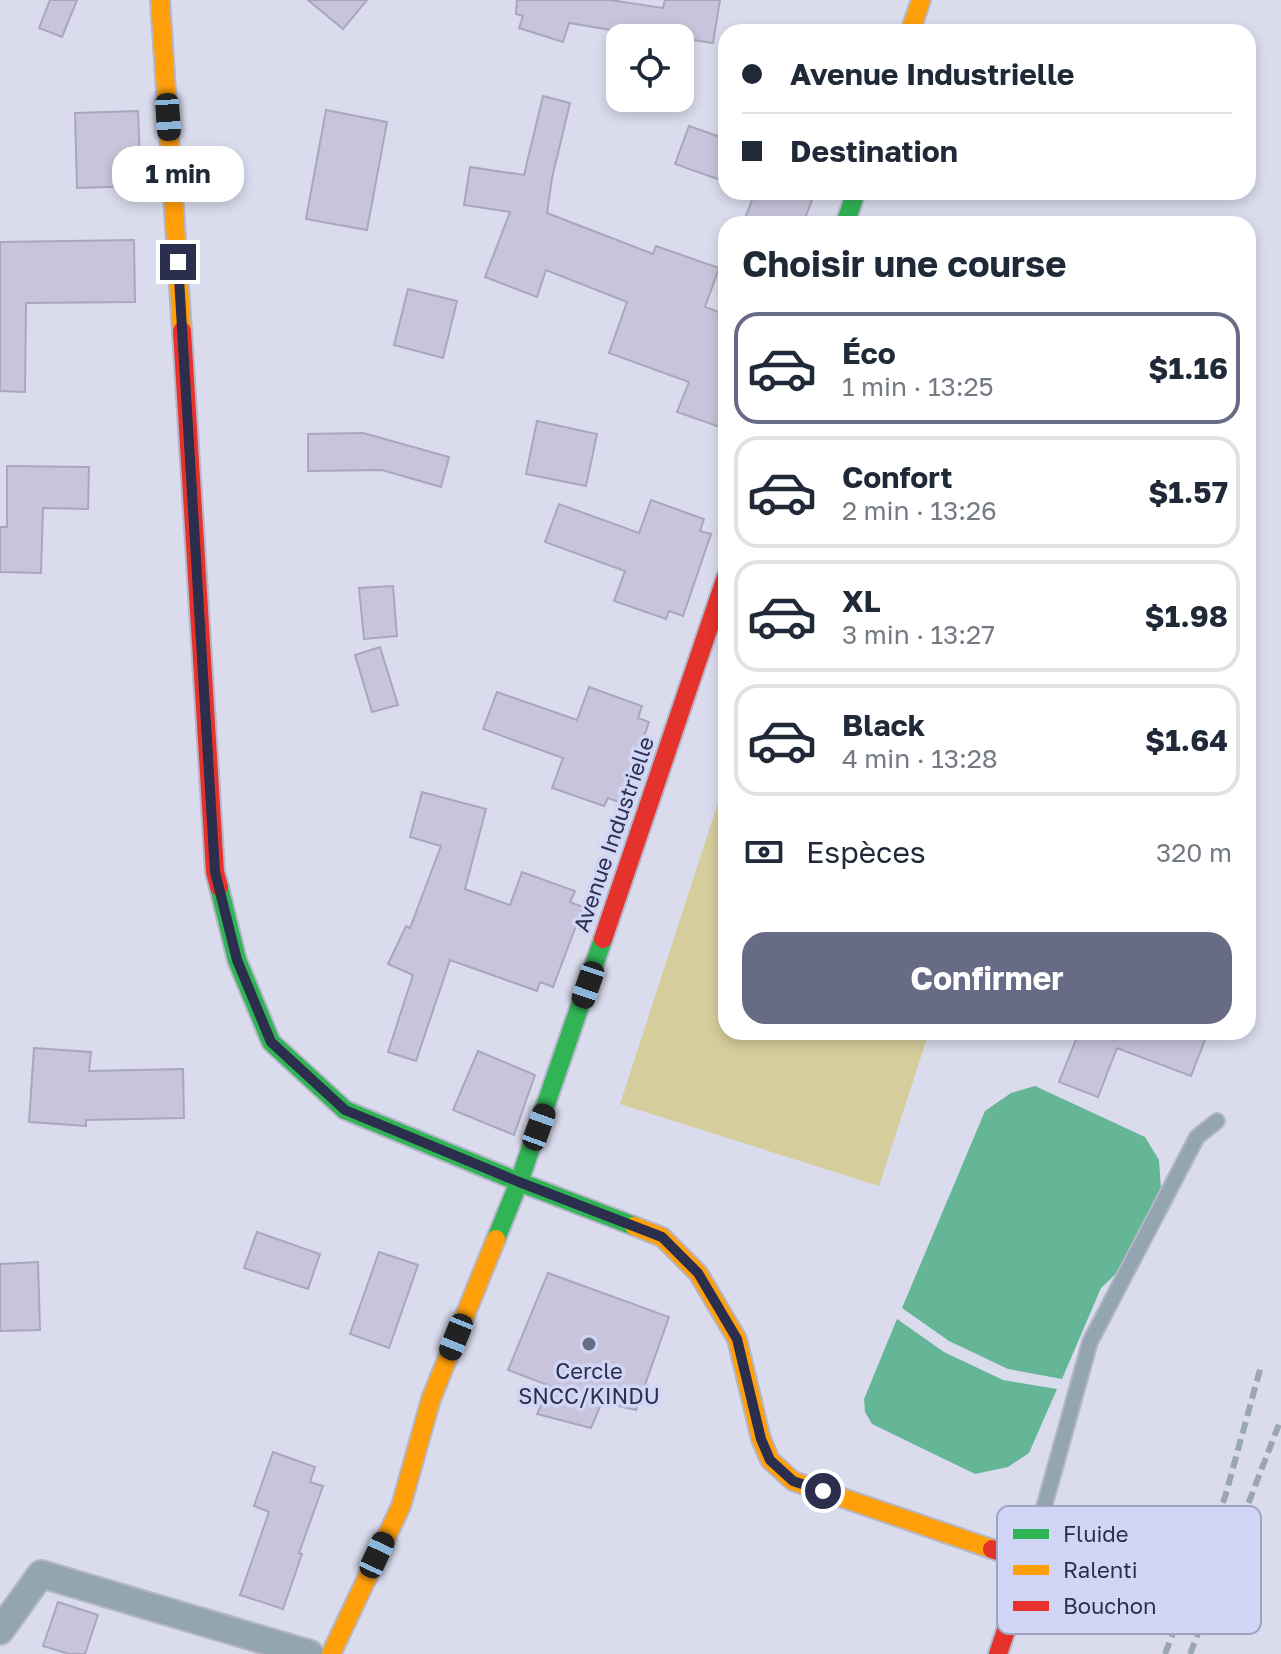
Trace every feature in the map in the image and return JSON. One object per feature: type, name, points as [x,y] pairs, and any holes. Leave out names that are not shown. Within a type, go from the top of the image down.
[{"type":"street","points":[[160,0],[215,872],[237,960],[271,1042],[345,1110],[662,1237],[698,1273],[737,1339],[761,1439],[770,1460],[793,1481],[997,1551]]},
{"type":"street","points":[[913,24],[921,0]]},
{"type":"street","name":"Avenue Industrielle","points":[[331,1654],[401,1506],[431,1399],[519,1182],[718,601]]},
{"type":"street","points":[[0,1631],[41,1574],[310,1654]]},
{"type":"street","points":[[998,1654],[1005,1634]]},
{"type":"lane","points":[[1045,1506],[1090,1342],[1197,1137],[1217,1121]]},
{"type":"shaded area","points":[[718,803],[718,1040],[926,1040],[879,1186],[620,1104]]},
{"type":"shaded area","points":[[1035,1086],[1145,1137],[1159,1160],[1161,1189],[1136,1255],[1101,1288],[1062,1379],[1008,1369],[949,1341],[902,1308],[985,1111],[1011,1093]]},
{"type":"shaded area","points":[[897,1319],[944,1352],[1003,1380],[1057,1389],[1029,1453],[1008,1467],[975,1474],[872,1424],[865,1412],[864,1399]]},
{"type":"building","points":[[50,0],[77,0],[62,37],[39,28]]},
{"type":"building","points":[[308,0],[367,0],[343,29]]},
{"type":"building","points":[[517,0],[610,0],[663,8],[665,0],[720,0],[713,43],[694,40],[694,24],[606,24],[606,29],[569,23],[563,42],[519,28],[523,16],[516,14]]},
{"type":"building","points":[[543,96],[570,103],[547,213],[653,254],[656,246],[718,268],[705,307],[718,312],[718,426],[677,412],[689,382],[609,353],[627,302],[546,270],[537,297],[485,277],[510,212],[464,205],[470,167],[524,175]]},
{"type":"building","points":[[326,110],[387,122],[367,230],[306,219]]},
{"type":"building","points":[[138,111],[141,186],[77,188],[75,113]]},
{"type":"building","points":[[689,126],[718,136],[718,179],[675,164]]},
{"type":"building","points":[[752,200],[812,200],[806,216],[746,216]]},
{"type":"building","points":[[134,240],[135,302],[26,303],[25,392],[0,391],[0,242]]},
{"type":"building","points":[[408,289],[457,301],[443,358],[394,345]]},
{"type":"building","points":[[537,421],[597,434],[586,486],[526,474]]},
{"type":"building","points":[[363,433],[449,457],[441,487],[382,470],[308,471],[308,434]]},
{"type":"building","points":[[7,466],[89,467],[88,509],[43,508],[41,573],[0,572],[0,527],[7,527]]},
{"type":"building","points":[[651,500],[704,519],[700,531],[711,534],[683,616],[669,611],[666,619],[614,601],[625,571],[545,542],[559,504],[639,533]]},
{"type":"building","points":[[393,586],[397,636],[364,639],[359,588]]},
{"type":"building","points":[[380,647],[398,705],[372,712],[355,655]]},
{"type":"building","points":[[589,687],[642,706],[638,718],[649,722],[621,803],[608,798],[604,806],[552,788],[563,758],[483,729],[497,692],[577,720]]},
{"type":"building","points":[[422,792],[486,809],[465,889],[510,905],[522,872],[575,891],[570,902],[583,907],[553,987],[540,982],[537,991],[450,960],[416,1061],[388,1052],[413,975],[388,964],[406,926],[410,928],[441,846],[410,837]]},
{"type":"building","points":[[1076,1040],[1205,1040],[1191,1076],[1117,1048],[1098,1097],[1059,1082]]},
{"type":"building","points":[[34,1048],[91,1052],[89,1071],[183,1069],[184,1118],[86,1120],[86,1126],[29,1122]]},
{"type":"building","points":[[478,1051],[535,1075],[514,1135],[453,1110]]},
{"type":"building","points":[[257,1232],[320,1254],[308,1289],[244,1268]]},
{"type":"building","points":[[379,1252],[418,1265],[389,1348],[350,1334]]},
{"type":"building","points":[[38,1262],[40,1330],[0,1331],[0,1264]]},
{"type":"building","name":"Cercle SNCC/KINDU","points":[[548,1273],[669,1317],[636,1410],[602,1402],[591,1428],[537,1414],[550,1386],[508,1370]]},
{"type":"building","points":[[273,1452],[315,1467],[310,1482],[323,1486],[283,1609],[240,1595],[269,1512],[254,1506]]},
{"type":"building","points":[[58,1602],[98,1615],[85,1654],[69,1654],[43,1646]]},
{"type":"railway","points":[[1222,1506],[1261,1366]]},
{"type":"railway","points":[[1247,1506],[1281,1419]]},
{"type":"railway","points":[[1165,1654],[1173,1634]]},
{"type":"railway","points":[[1190,1654],[1198,1634]]},
{"type":"traffic: fast","points":[[848,216],[853,200]]},
{"type":"traffic: fast","points":[[219,887],[237,960],[271,1042],[345,1110],[519,1182],[496,1239]]},
{"type":"traffic: fast","points":[[603,939],[519,1182],[634,1226]]},
{"type":"traffic: slow","points":[[160,0],[182,331]]},
{"type":"traffic: slow","points":[[913,24],[921,0]]},
{"type":"traffic: slow","points":[[634,1226],[662,1237],[698,1273],[737,1339],[761,1439],[770,1460],[793,1481],[992,1549]]},
{"type":"traffic: slow","points":[[331,1654],[401,1506],[431,1399],[496,1239]]},
{"type":"traffic: jam","points":[[182,331],[215,872],[219,887]]},
{"type":"traffic: jam","points":[[603,939],[718,601]]},
{"type":"traffic: jam","points":[[992,1549],[997,1551]]},
{"type":"traffic: jam","points":[[998,1654],[1005,1634]]},
{"type":"place","name":"Cercle SNCC/KINDU","points":[[589,1344]]},
{"type":"route","points":[[178,262],[215,872],[237,960],[271,1042],[345,1110],[662,1237],[698,1273],[737,1339],[761,1439],[770,1460],[793,1481],[823,1491]]}]
